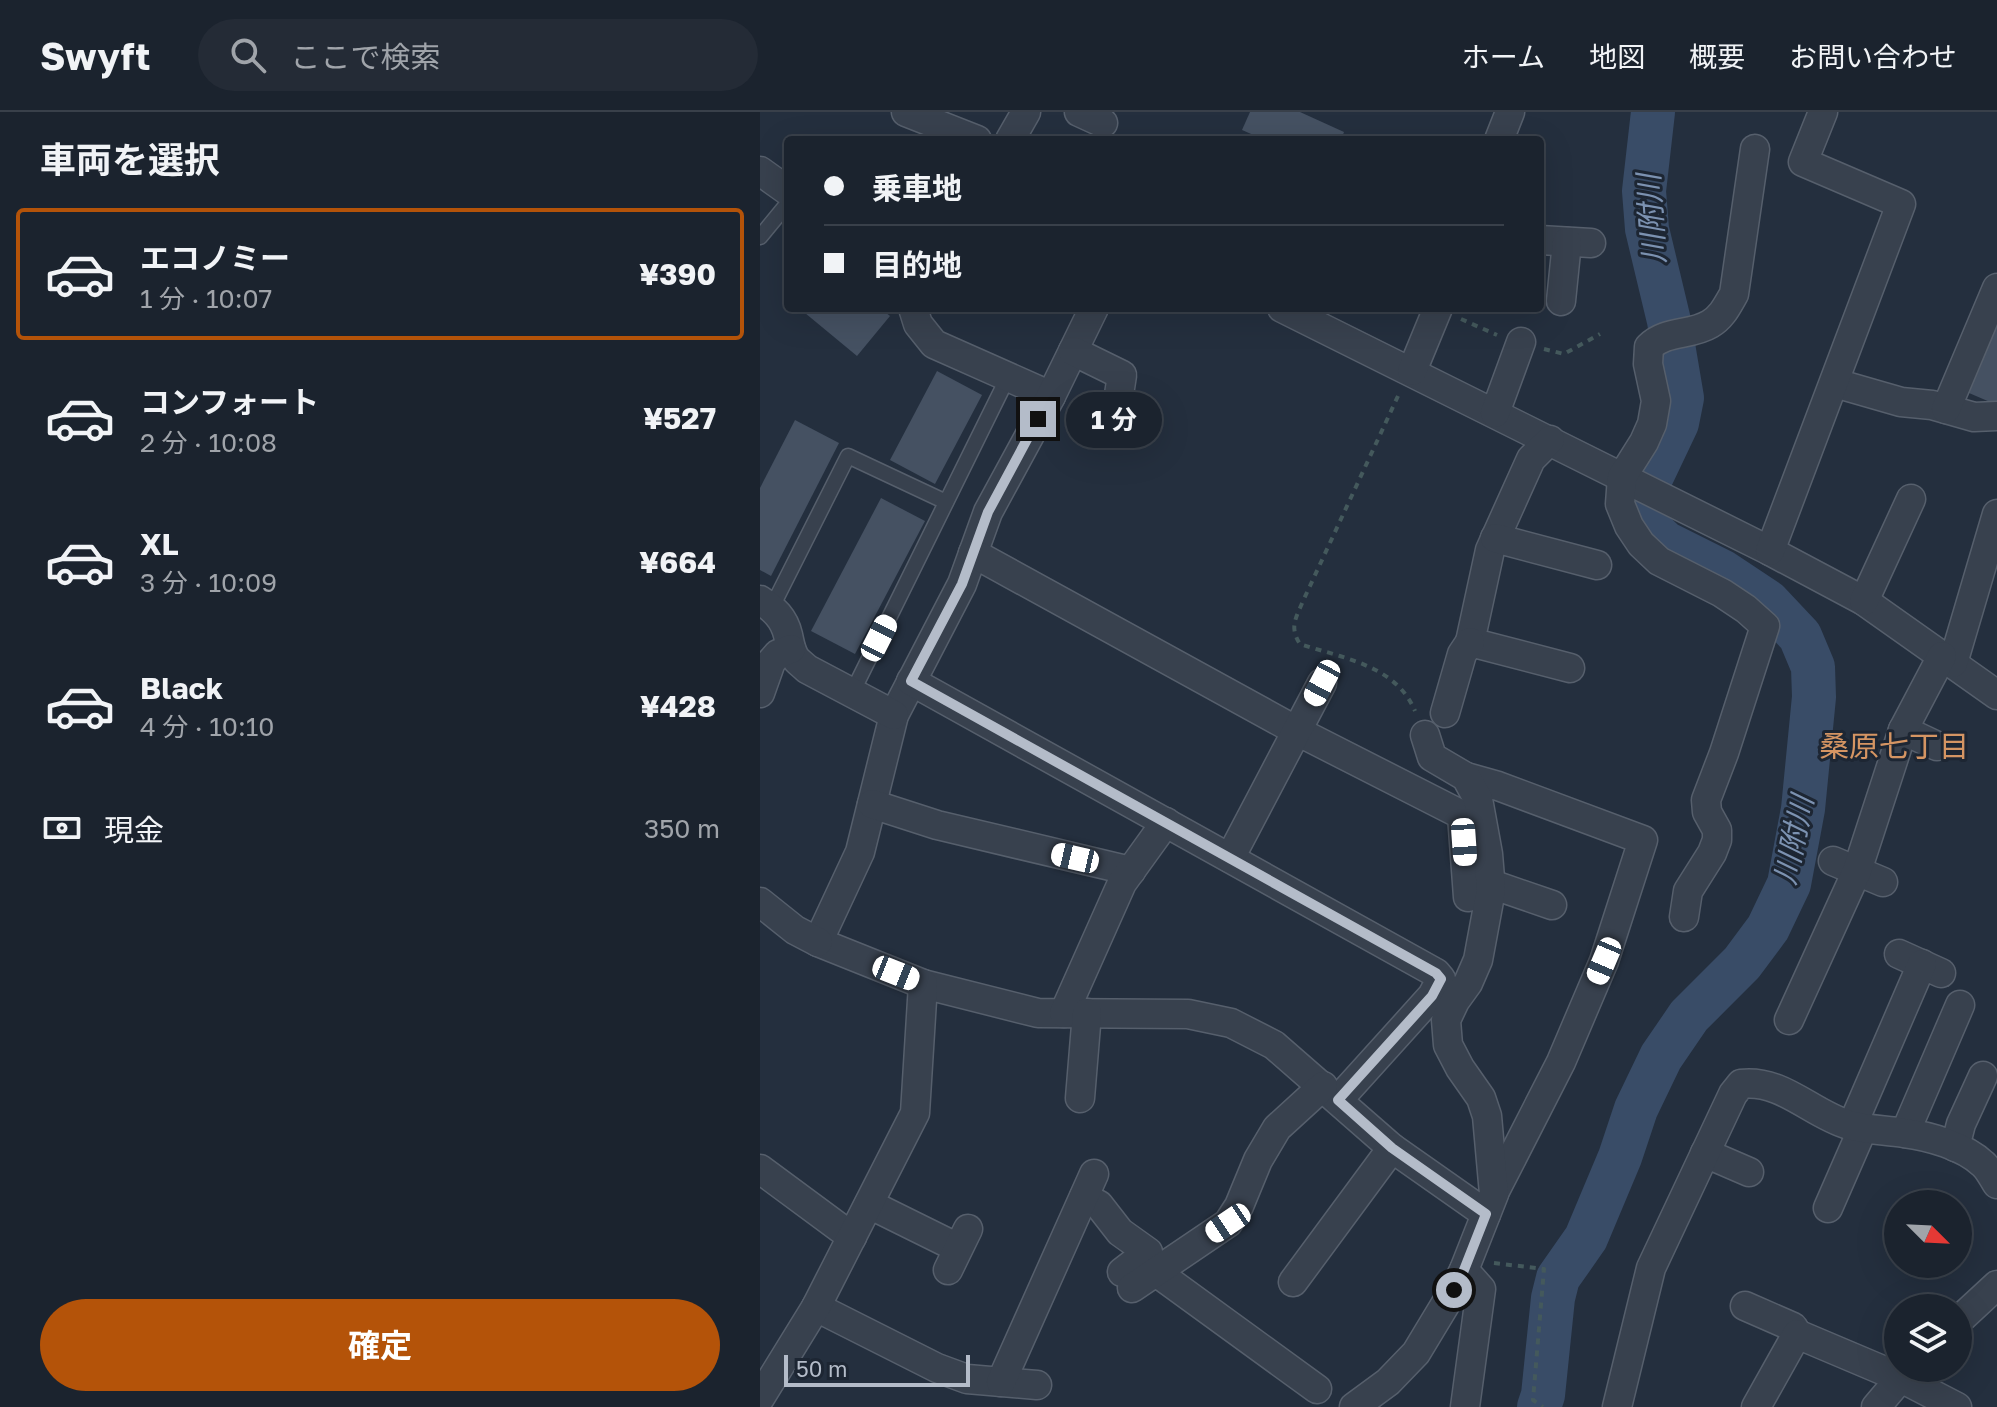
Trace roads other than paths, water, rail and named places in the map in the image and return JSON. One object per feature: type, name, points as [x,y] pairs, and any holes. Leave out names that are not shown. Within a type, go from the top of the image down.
[{"type":"street","points":[[906,112],[967,136]]},
{"type":"street","points":[[1012,136],[1026,112]]},
{"type":"street","points":[[1501,136],[1510,112]]},
{"type":"street","points":[[1770,551],[1901,204],[1803,162],[1823,112]]},
{"type":"street","points":[[1684,917],[1688,891],[1717,840],[1717,830],[1707,812],[1706,800],[1765,626],[1722,593],[1659,561],[1641,544],[1620,504],[1622,477],[1652,424],[1656,401],[1648,364],[1649,347],[1657,338],[1708,326],[1723,314],[1734,294],[1755,149]]},
{"type":"street","points":[[760,171],[784,188]]},
{"type":"street","points":[[1561,301],[1566,242]]},
{"type":"street","points":[[1946,409],[1997,288]]},
{"type":"street","points":[[914,312],[918,324],[934,344],[1051,396]]},
{"type":"street","points":[[818,942],[860,852],[894,715],[962,584],[988,512],[1092,312]]},
{"type":"street","points":[[1290,312],[1550,440],[1864,601],[1997,695]]},
{"type":"street","points":[[1412,371],[1436,312]]},
{"type":"street","points":[[1495,413],[1521,342]]},
{"type":"street","points":[[1073,351],[1122,375],[1116,414],[1142,426]]},
{"type":"street","points":[[1835,383],[1901,402],[1932,405],[1974,417],[1997,416]]},
{"type":"street","points":[[1445,713],[1462,654],[1470,642],[1490,550],[1531,459],[1550,440]]},
{"type":"street","points":[[1864,601],[1911,499]]},
{"type":"street","points":[[1790,1020],[1845,866],[1903,730],[1947,659],[1997,514]]},
{"type":"street","points":[[1495,538],[1597,565]]},
{"type":"street","points":[[973,553],[1297,731],[1462,815],[1479,890]]},
{"type":"street","points":[[766,604],[782,619],[791,649],[807,669],[894,715]]},
{"type":"street","points":[[1470,642],[1570,668]]},
{"type":"street","points":[[760,693],[771,662],[778,654],[791,649]]},
{"type":"street","points":[[911,681],[1429,968],[1441,979],[1432,996],[1330,1093],[1277,1128],[1228,1223],[1156,1272],[1127,1280],[1148,1252],[1120,1232],[1089,1186],[987,1390]]},
{"type":"street","points":[[1230,858],[1322,683]]},
{"type":"street","points":[[1903,730],[1937,746]]},
{"type":"street","points":[[1354,1407],[1388,1382],[1416,1353],[1454,1290],[1490,1204],[1561,1062],[1598,975],[1643,840],[1466,777],[1432,757],[1425,735]]},
{"type":"street","points":[[1466,777],[1478,799],[1488,854],[1479,890],[1478,960],[1446,1020],[1448,1045],[1481,1098],[1487,1116],[1490,1204]]},
{"type":"street","points":[[872,804],[937,825],[1131,871]]},
{"type":"street","points":[[1080,1098],[1076,1013],[1122,883],[1166,822]]},
{"type":"street","points":[[1845,866],[1883,882]]},
{"type":"street","points":[[1479,890],[1552,905]]},
{"type":"street","points":[[760,902],[795,930],[818,942],[923,984],[1038,1013],[1188,1014],[1231,1023],[1274,1045],[1392,1148],[1490,1204]]},
{"type":"street","points":[[1828,1208],[1921,964]]},
{"type":"street","points":[[760,1398],[816,1307],[915,1113],[923,984]]},
{"type":"street","points":[[1905,1133],[1960,1005]]},
{"type":"street","points":[[1955,1147],[1961,1124],[1983,1076]]},
{"type":"street","points":[[1617,1407],[1651,1268],[1733,1094],[1741,1084],[1753,1083],[1778,1089],[1826,1115],[1858,1127],[1940,1141],[1984,1164],[1997,1184]]},
{"type":"street","points":[[1293,1282],[1392,1148]]},
{"type":"street","points":[[1705,1153],[1749,1172]]},
{"type":"street","points":[[760,1169],[852,1237]]},
{"type":"street","points":[[869,1204],[958,1249]]},
{"type":"street","points":[[1465,1407],[1481,1289],[1466,1264]]},
{"type":"street","points":[[1156,1272],[1300,1387]]},
{"type":"street","points":[[1972,1308],[1997,1285]]},
{"type":"street","points":[[1745,1306],[1793,1327],[1797,1334],[1884,1365]]},
{"type":"street","points":[[816,1307],[987,1390],[1037,1385]]},
{"type":"street","points":[[1756,1407],[1797,1334]]},
{"type":"street","points":[[1876,1407],[1897,1382]]},
{"type":"street","points":[[1919,1382],[1957,1407]]},
{"type":"lane","points":[[760,237],[784,208]]},
{"type":"lane","points":[[852,693],[1008,377]]},
{"type":"lane","points":[[766,604],[848,456],[946,502]]},
{"type":"waterway","name":"川附川","points":[[1539,1407],[1558,1278],[1586,1238],[1620,1157],[1636,1109],[1661,1057],[1689,1016],[1742,963],[1768,928],[1789,884],[1803,809],[1814,697],[1813,667],[1800,636],[1768,602],[1723,572],[1665,543],[1644,523],[1640,501],[1677,423],[1682,398],[1669,321],[1647,229],[1644,191],[1653,112]]},
{"type":"district","name":"桑原七丁目","points":[[1894,747]]}]
